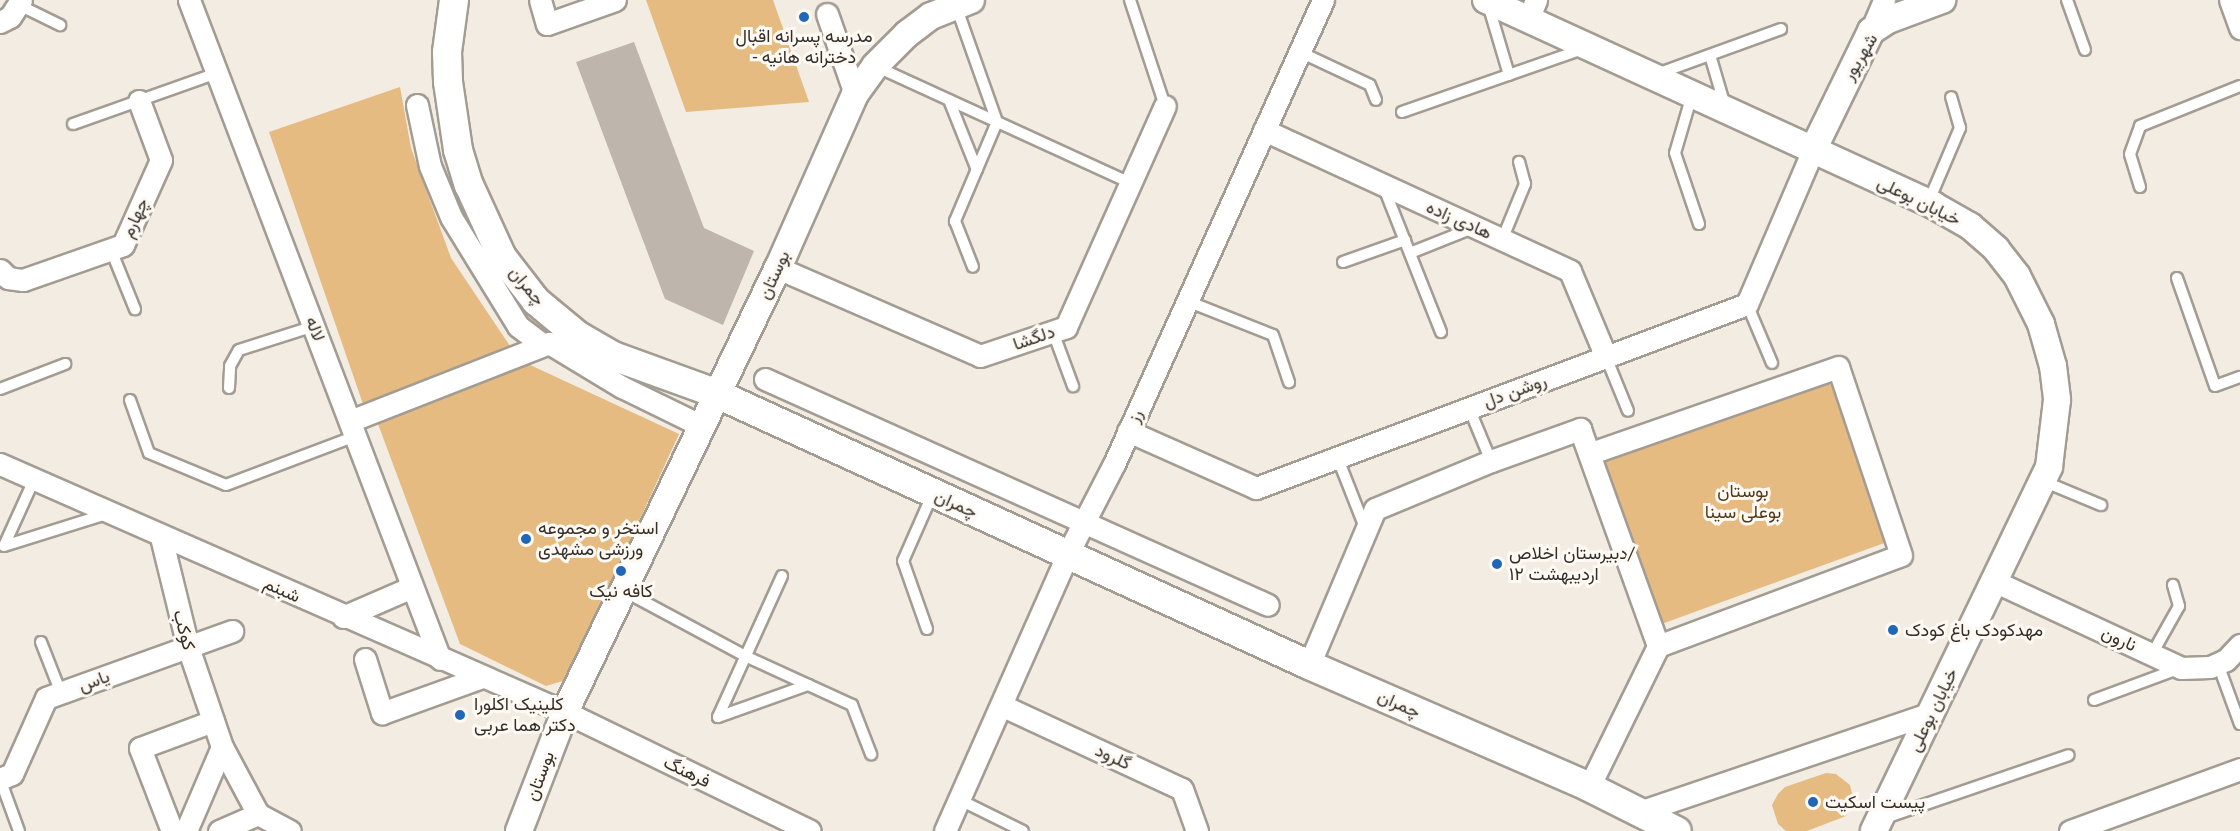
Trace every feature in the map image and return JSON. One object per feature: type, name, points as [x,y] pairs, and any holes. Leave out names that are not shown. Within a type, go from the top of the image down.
[{"type":"main road","name":"چمران","points":[[454,0],[447,52],[458,150],[483,221],[502,256],[536,301],[577,335],[613,356],[715,393],[1309,665],[1588,787],[1677,831]]},
{"type":"street","name":"لاله","points":[[189,0],[440,659]]},
{"type":"street","points":[[540,0],[547,24],[615,0]]},
{"type":"street","name":"رز","points":[[945,831],[1003,706],[1068,553],[1128,431],[1323,0]]},
{"type":"street","name":"خیابان بوعلی","points":[[1487,0],[1532,10],[1589,47],[1928,203],[1970,226],[1996,249],[2017,276],[2041,324],[2054,366],[2057,400],[2055,437],[2042,481],[1996,582],[1877,825]]},
{"type":"street","points":[[1871,31],[1884,0]]},
{"type":"street","points":[[2230,0],[2240,28]]},
{"type":"street","name":"شهریور","points":[[1813,150],[1871,31],[1888,20],[1936,1]]},
{"type":"street","points":[[0,22],[20,2]]},
{"type":"street","name":"بوستان","points":[[519,831],[565,712],[715,393],[778,268],[855,94],[874,66],[907,34],[931,16],[963,3]]},
{"type":"street","points":[[827,14],[855,94]]},
{"type":"street","name":"چهارم","points":[[0,270],[8,278],[23,280],[123,245],[161,160],[139,101]]},
{"type":"street","points":[[417,105],[430,166],[452,217],[518,326],[543,345]]},
{"type":"street","name":"دلگشا","points":[[778,268],[980,356],[1066,327],[1165,106]]},
{"type":"street","name":"هادی زاده","points":[[1264,130],[1570,271],[1606,357]]},
{"type":"street","points":[[1747,304],[1813,150]]},
{"type":"street","name":"روشن دل","points":[[1128,431],[1256,488],[1747,304]]},
{"type":"street","points":[[353,428],[549,343],[622,387],[700,425]]},
{"type":"street","points":[[1588,787],[1658,646],[1901,555],[1838,367],[1591,453]]},
{"type":"street","points":[[765,379],[1268,605]]},
{"type":"street","points":[[1309,665],[1375,509],[1491,460],[1580,429],[1591,453],[1658,646]]},
{"type":"street","name":"شبنم","points":[[0,464],[33,482],[565,712]]},
{"type":"street","name":"کوکب","points":[[161,537],[188,647],[222,747],[258,814]]},
{"type":"street","name":"نارون","points":[[1996,582],[2181,668]]},
{"type":"street","points":[[343,617],[412,587]]},
{"type":"street","name":"یاس","points":[[0,779],[12,774],[46,698],[232,631]]},
{"type":"street","points":[[2181,668],[2218,664],[2240,645]]},
{"type":"street","points":[[365,659],[382,713],[482,677]]},
{"type":"street","name":"گلرود","points":[[1003,706],[1182,789],[1197,831]]},
{"type":"street","name":"فرهنگ","points":[[565,712],[810,831]]},
{"type":"street","points":[[1639,812],[1932,713]]},
{"type":"street","points":[[172,831],[140,748],[213,721]]},
{"type":"street","points":[[186,831],[222,747]]},
{"type":"street","points":[[2070,831],[2240,769]]},
{"type":"street","points":[[219,831],[258,814],[290,831]]},
{"type":"lane","points":[[1130,0],[1165,106]]},
{"type":"lane","points":[[1487,0],[1509,75]]},
{"type":"lane","points":[[2067,0],[2085,50]]},
{"type":"lane","points":[[20,2],[60,25]]},
{"type":"lane","points":[[963,3],[997,122],[954,221],[973,267]]},
{"type":"lane","points":[[1652,76],[1781,29]]},
{"type":"lane","points":[[1402,112],[1589,47]]},
{"type":"lane","points":[[1300,52],[1370,85],[1377,100]]},
{"type":"lane","points":[[1710,55],[1726,110]]},
{"type":"lane","points":[[874,66],[1130,183]]},
{"type":"lane","points":[[73,124],[217,73]]},
{"type":"lane","points":[[2140,187],[2130,154],[2140,126],[2240,86]]},
{"type":"lane","points":[[1692,94],[1675,153],[1699,224]]},
{"type":"lane","points":[[1928,203],[1960,128],[1951,97]]},
{"type":"lane","points":[[949,100],[977,170]]},
{"type":"lane","points":[[1502,240],[1526,184],[1520,162]]},
{"type":"lane","points":[[1383,185],[1441,332]]},
{"type":"lane","points":[[1410,253],[1473,228]]},
{"type":"lane","points":[[1343,262],[1405,240]]},
{"type":"lane","points":[[111,250],[135,309]]},
{"type":"lane","points":[[2177,278],[2215,386],[2240,377]]},
{"type":"lane","points":[[1187,301],[1273,335],[1289,382]]},
{"type":"lane","points":[[1747,304],[1772,363]]},
{"type":"lane","points":[[229,388],[230,366],[239,350],[314,327]]},
{"type":"lane","points":[[1053,332],[1073,386]]},
{"type":"lane","points":[[1606,357],[1628,411]]},
{"type":"lane","points":[[0,389],[65,364]]},
{"type":"lane","points":[[130,400],[149,453],[226,485],[353,428]]},
{"type":"lane","points":[[1469,408],[1491,460]]},
{"type":"lane","points":[[1338,459],[1355,509],[1366,530]]},
{"type":"lane","points":[[2042,481],[2101,505]]},
{"type":"lane","points":[[33,482],[4,546],[109,513]]},
{"type":"lane","points":[[927,629],[903,561],[933,493]]},
{"type":"lane","points":[[782,576],[718,717],[808,685]]},
{"type":"lane","points":[[2152,654],[2179,606],[2173,585]]},
{"type":"lane","points":[[623,591],[745,656],[852,705],[872,754]]},
{"type":"lane","points":[[42,642],[61,693]]},
{"type":"lane","points":[[2218,664],[2240,724]]},
{"type":"lane","points":[[2094,700],[2181,668]]},
{"type":"lane","points":[[1877,825],[2069,755]]},
{"type":"lane","points":[[0,779],[19,831]]},
{"type":"lane","points":[[960,800],[1023,831]]},
{"type":"green space","points":[[646,0],[773,0],[809,102],[686,112]]},
{"type":"green space","points":[[400,87],[411,148],[451,258],[510,346],[363,404],[269,132]]},
{"type":"green space","name":"استخر و مجموعه ورزشی مشهدی","points":[[528,364],[679,434],[566,680],[546,686],[460,644],[378,424]]},
{"type":"green space","name":"بوستان بوعلی سینا","points":[[1829,380],[1888,542],[1658,625],[1599,464]]},
{"type":"green space","name":"پیست اسکیت","points":[[1826,773],[1836,774],[1850,785],[1853,798],[1846,816],[1807,831],[1786,831],[1778,824],[1772,805],[1778,794],[1785,787]]},
{"type":"building","points":[[634,42],[704,228],[754,251],[723,325],[665,299],[576,62]]},
{"type":"place","name":"مدرسه پسرانه اقبال - دخترانه هانیه","points":[[804,17]]},
{"type":"place","name":"استخر و مجموعه ورزشی مشهدی","points":[[526,539]]},
{"type":"place","name":"دبیرستان اخلاص/ ۱۲ اردیبهشت","points":[[1497,564]]},
{"type":"place","name":"کافه نیک","points":[[621,571]]},
{"type":"place","name":"مهدکودک باغ کودک","points":[[1893,630]]},
{"type":"place","name":"کلینیک اکلورا دکتر هما عربی","points":[[460,715]]},
{"type":"place","name":"پیست اسکیت","points":[[1813,802]]}]
